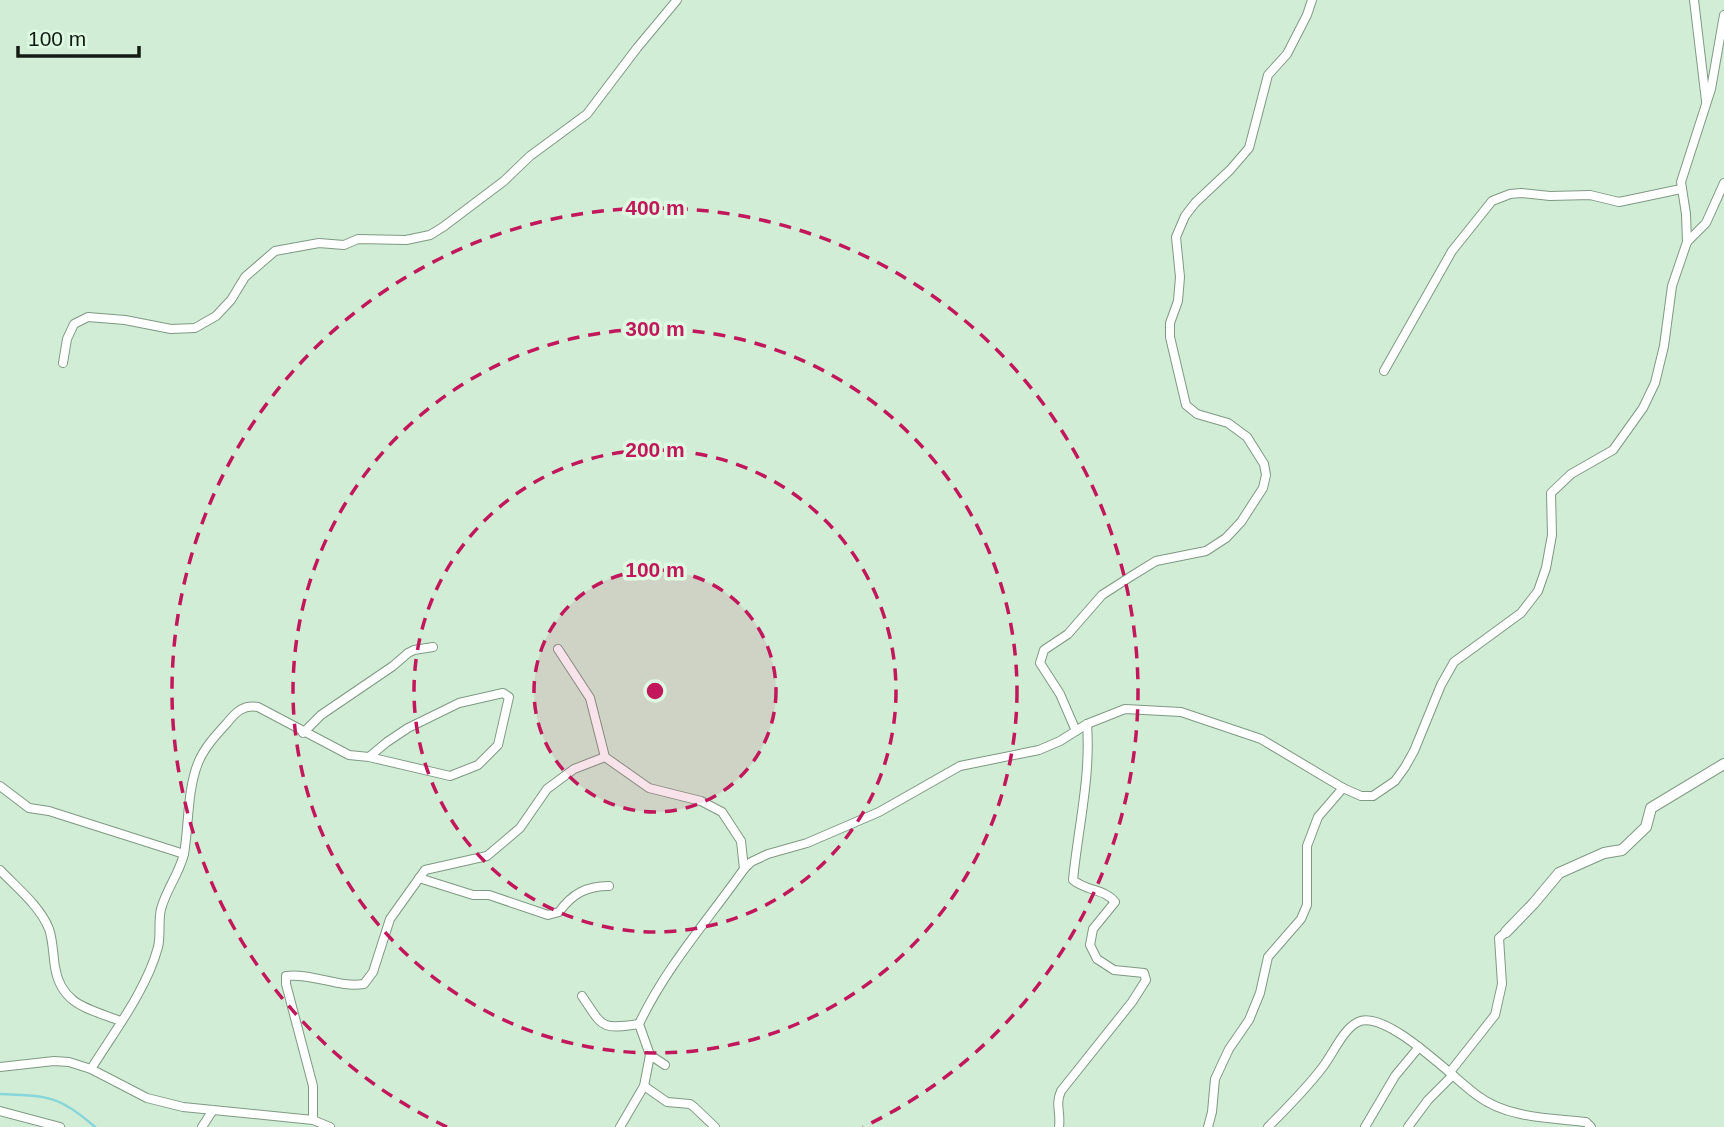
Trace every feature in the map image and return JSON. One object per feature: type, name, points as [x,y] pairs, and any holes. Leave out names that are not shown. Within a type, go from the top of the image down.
[{"type":"street","points":[[63,363],[67,339],[74,324],[88,317],[125,320],[172,329],[195,328],[216,316],[231,300],[245,278],[275,251],[318,243],[344,245],[358,239],[406,240],[436,231],[587,114],[636,48],[677,0]]},
{"type":"street","points":[[1076,731],[1060,694],[1040,663],[1044,650],[1068,634],[1102,595],[1130,577],[1156,561],[1206,551],[1226,538],[1241,522],[1263,488],[1266,475],[1264,464],[1247,437],[1228,423],[1197,414],[1186,405],[1170,337],[1170,323],[1178,301],[1180,278],[1176,237],[1185,216],[1195,203],[1249,148],[1268,75],[1287,54],[1312,0]]},
{"type":"street","points":[[1694,0],[1707,104]]},
{"type":"street","points":[[620,1127],[644,1086],[650,1055],[639,1024],[648,1005],[698,929],[744,869],[751,862],[768,854],[807,843],[867,817],[960,766],[969,762],[1040,750],[1087,724],[1125,709],[1181,712],[1261,739],[1361,796],[1373,796],[1395,781],[1413,751],[1454,662],[1521,613],[1538,591],[1546,568],[1552,535],[1551,493],[1571,474],[1613,450],[1643,408],[1655,383],[1664,346],[1672,286],[1687,242],[1686,214],[1681,189],[1684,173],[1707,104],[1724,15]]},
{"type":"street","points":[[1687,242],[1706,223],[1724,183]]},
{"type":"street","points":[[1384,372],[1452,251],[1492,201],[1521,193],[1550,196],[1590,195],[1619,202],[1681,189]]},
{"type":"street","points":[[303,733],[321,715],[408,653],[433,647]]},
{"type":"street","points":[[558,649],[590,698],[605,757],[649,788],[701,801],[722,812],[741,841],[744,869]]},
{"type":"street","points":[[91,1069],[151,967],[159,945],[161,909],[184,854],[198,761],[238,710],[258,707],[349,755],[369,757],[450,776],[478,765],[498,745],[509,697],[503,693],[459,703],[387,741],[369,757]]},
{"type":"street","points":[[1059,1127],[1057,1101],[1061,1091],[1132,1002],[1146,980],[1144,972],[1114,970],[1097,959],[1090,945],[1093,929],[1115,902],[1110,895],[1080,886],[1073,880],[1087,777],[1087,724]]},
{"type":"street","points":[[313,1120],[313,1086],[286,976],[299,975],[353,986],[364,984],[373,972],[390,919],[425,870],[487,856],[520,828],[547,789],[574,769],[605,757]]},
{"type":"street","points":[[1408,1127],[1495,1015],[1502,984],[1499,938],[1559,873],[1604,853],[1622,850],[1646,827],[1651,808],[1724,764]]},
{"type":"street","points":[[0,786],[29,808],[49,811],[184,854]]},
{"type":"street","points":[[1208,1127],[1215,1080],[1229,1049],[1249,1020],[1260,993],[1268,957],[1301,919],[1307,905],[1307,846],[1318,817],[1343,788]]},
{"type":"street","points":[[0,870],[31,902],[48,929],[57,982],[65,994],[77,1004],[121,1021]]},
{"type":"street","points":[[419,878],[473,895],[489,895],[548,915],[559,912],[568,900],[584,889],[609,886]]},
{"type":"street","points":[[582,996],[600,1022],[609,1028],[639,1024]]},
{"type":"street","points":[[1268,1127],[1323,1067],[1349,1030],[1359,1021],[1368,1020],[1405,1036],[1479,1098],[1499,1110],[1586,1122],[1591,1127]]},
{"type":"street","points":[[1365,1127],[1395,1076],[1419,1047]]},
{"type":"street","points":[[650,1055],[664,1065]]},
{"type":"street","points":[[0,1067],[54,1060],[91,1069],[147,1098],[183,1107],[313,1120],[330,1127]]},
{"type":"street","points":[[644,1086],[667,1102],[690,1104],[715,1127]]},
{"type":"street","points":[[202,1127],[213,1110]]},
{"type":"street","points":[[0,1111],[60,1127]]},
{"type":"waterway","points":[[0,1094],[52,1099],[83,1116],[95,1127]]}]
